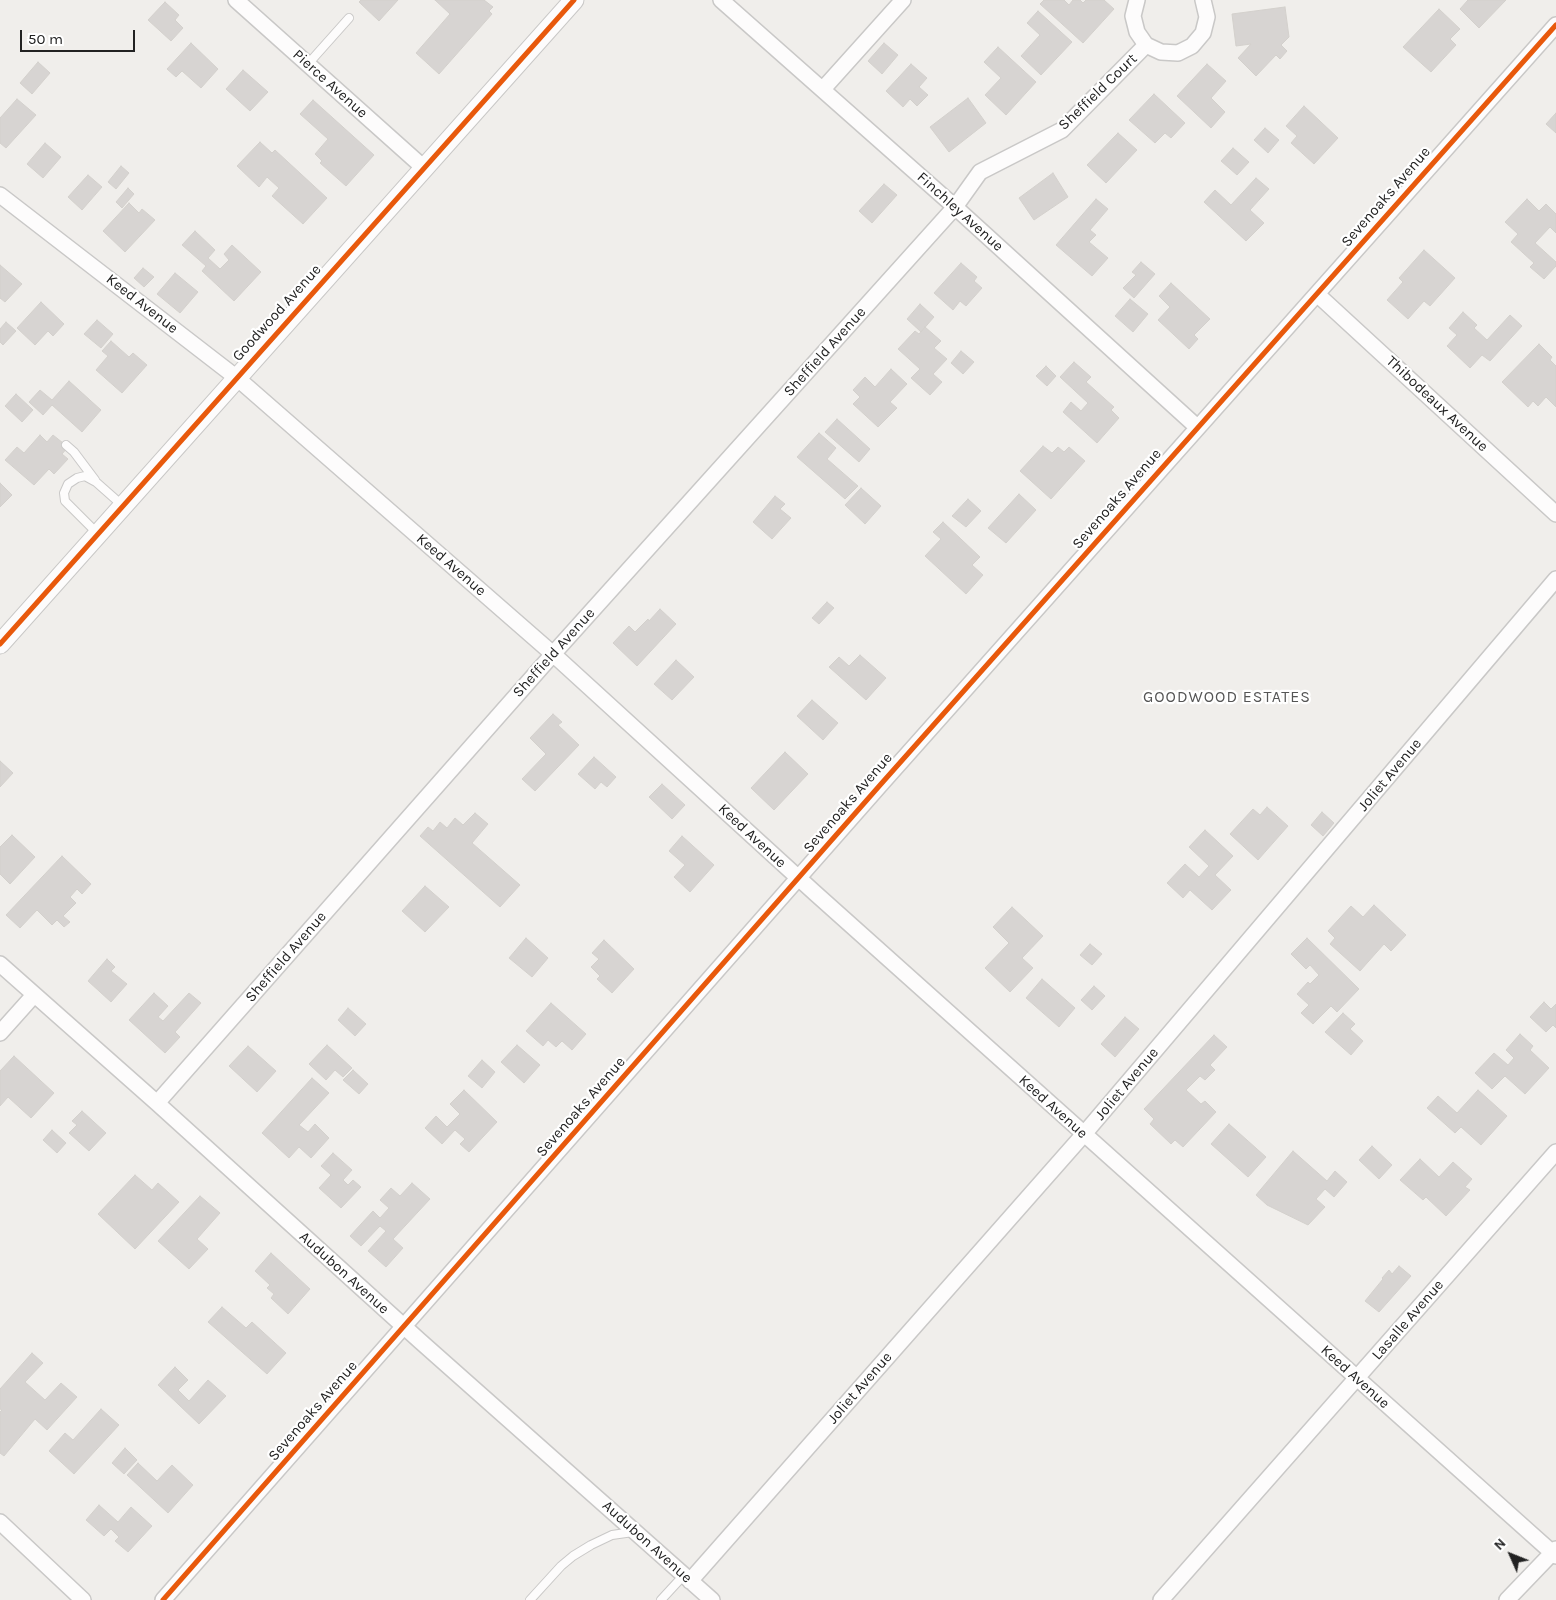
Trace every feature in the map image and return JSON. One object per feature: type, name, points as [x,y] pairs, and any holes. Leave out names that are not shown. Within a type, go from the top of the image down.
[{"type":"street","name":"Pierce Avenue","points":[[236,0],[424,168]]},
{"type":"street","name":"Goodwood Avenue","points":[[0,644],[574,0]]},
{"type":"street","name":"Finchley Avenue","points":[[721,0],[955,207],[1197,427]]},
{"type":"street","points":[[823,89],[903,0]]},
{"type":"street","name":"Sheffield Court","points":[[1138,0],[1133,16],[1137,32],[1146,45],[1161,52],[1178,52],[1192,46],[1203,33],[1207,17],[1203,0]]},
{"type":"street","name":"Sevenoaks Avenue","points":[[163,1600],[1197,427],[1318,295],[1367,237],[1556,25]]},
{"type":"street","name":"Sheffield Court","points":[[955,207],[980,172],[1062,130],[1146,45]]},
{"type":"street","name":"Keed Avenue","points":[[0,195],[237,378],[553,654],[798,879],[1356,1379],[1555,1553]]},
{"type":"street","name":"Sheffield Avenue","points":[[157,1103],[553,654],[955,207]]},
{"type":"street","name":"Thibodeaux Avenue","points":[[1318,295],[1556,514]]},
{"type":"street","name":"Joliet Avenue","points":[[687,1578],[1084,1134],[1556,580]]},
{"type":"street","name":"Audubon Avenue","points":[[0,964],[712,1600]]},
{"type":"street","points":[[0,1033],[34,995]]},
{"type":"street","name":"Lasalle Avenue","points":[[1161,1600],[1556,1152]]},
{"type":"street","points":[[0,1522],[82,1600]]},
{"type":"street","points":[[1507,1600],[1555,1553]]},
{"type":"lane","points":[[308,64],[349,18]]},
{"type":"lane","points":[[66,445],[74,452],[96,482],[122,506]]},
{"type":"lane","points":[[96,482],[85,476],[77,478],[68,484],[64,493],[65,501],[98,534]]},
{"type":"lane","points":[[530,1600],[561,1566],[573,1556],[612,1535],[635,1532]]},
{"type":"lane","points":[[661,1600],[687,1578]]},
{"type":"building","points":[[361,0],[398,0],[379,21],[359,2]]},
{"type":"building","points":[[435,0],[484,0],[493,7],[489,11],[492,14],[439,74],[416,53],[450,14]]},
{"type":"building","points":[[1044,0],[1064,0],[1069,5],[1073,0],[1080,0],[1083,3],[1086,0],[1104,0],[1114,9],[1083,43],[1040,4]]},
{"type":"building","points":[[1468,0],[1506,0],[1479,28],[1460,9]]},
{"type":"building","points":[[165,2],[179,15],[175,20],[183,28],[171,41],[148,20]]},
{"type":"building","points":[[1285,7],[1289,37],[1281,45],[1287,51],[1280,59],[1276,55],[1256,76],[1238,58],[1251,44],[1236,46],[1232,14]]},
{"type":"building","points":[[1439,9],[1460,29],[1450,39],[1456,45],[1431,72],[1403,47]]},
{"type":"building","points":[[1038,11],[1072,42],[1041,75],[1021,56],[1040,35],[1027,23]]},
{"type":"building","points":[[191,43],[218,69],[201,88],[182,71],[176,77],[167,69]]},
{"type":"building","points":[[884,43],[898,55],[882,74],[868,61]]},
{"type":"building","points":[[998,47],[1036,82],[1006,115],[985,95],[1001,78],[984,62]]},
{"type":"building","points":[[38,62],[50,73],[32,94],[20,83]]},
{"type":"building","points":[[911,64],[927,78],[919,87],[928,95],[917,106],[910,99],[903,107],[886,91]]},
{"type":"building","points":[[1207,64],[1226,81],[1211,98],[1225,112],[1211,128],[1177,96]]},
{"type":"building","points":[[243,70],[268,92],[250,111],[226,89]]},
{"type":"building","points":[[1154,94],[1185,123],[1171,138],[1165,133],[1155,143],[1129,120]]},
{"type":"building","points":[[968,98],[986,123],[949,152],[930,127]]},
{"type":"building","points":[[17,99],[36,115],[6,148],[0,143],[0,118]]},
{"type":"building","points":[[313,100],[374,155],[346,186],[320,163],[322,161],[315,154],[328,139],[300,114]]},
{"type":"building","points":[[1304,106],[1338,138],[1314,164],[1291,143],[1297,136],[1286,126]]},
{"type":"building","points":[[1556,113],[1556,133],[1546,124]]},
{"type":"building","points":[[1265,128],[1279,140],[1268,153],[1254,140]]},
{"type":"building","points":[[1118,133],[1137,150],[1106,183],[1087,165]]},
{"type":"building","points":[[260,142],[272,153],[275,150],[327,198],[303,224],[272,196],[279,188],[267,177],[259,187],[237,166]]},
{"type":"building","points":[[45,143],[61,157],[43,178],[27,164]]},
{"type":"building","points":[[1233,148],[1249,162],[1237,175],[1221,161]]},
{"type":"building","points":[[121,166],[129,173],[116,189],[108,182]]},
{"type":"building","points":[[1053,173],[1068,197],[1034,220],[1019,198]]},
{"type":"building","points":[[88,175],[102,187],[82,210],[68,197]]},
{"type":"building","points":[[1256,178],[1269,189],[1250,210],[1264,223],[1246,241],[1204,202],[1215,190],[1231,205]]},
{"type":"building","points":[[884,184],[897,195],[872,223],[859,211]]},
{"type":"building","points":[[128,188],[134,194],[122,208],[116,202]]},
{"type":"building","points":[[1096,199],[1108,209],[1090,230],[1096,235],[1089,242],[1108,258],[1092,276],[1056,245]]},
{"type":"building","points":[[1527,199],[1539,211],[1546,204],[1556,214],[1556,233],[1550,227],[1535,243],[1556,262],[1556,266],[1544,279],[1530,267],[1534,263],[1511,242],[1518,234],[1505,222]]},
{"type":"building","points":[[129,203],[139,213],[142,209],[155,220],[125,252],[103,231]]},
{"type":"building","points":[[195,231],[215,250],[208,258],[220,269],[229,260],[224,254],[232,245],[261,272],[234,301],[202,271],[206,266],[182,245]]},
{"type":"building","points":[[1424,250],[1455,278],[1430,306],[1424,301],[1408,319],[1387,300],[1403,282],[1399,278]]},
{"type":"building","points":[[1141,262],[1155,274],[1134,298],[1123,288],[1136,275],[1132,272]]},
{"type":"building","points":[[961,263],[977,277],[974,281],[982,288],[966,306],[960,301],[953,310],[934,293]]},
{"type":"building","points":[[0,265],[22,284],[5,302],[0,298]]},
{"type":"building","points":[[143,268],[154,277],[144,287],[134,278]]},
{"type":"building","points":[[175,273],[198,292],[180,313],[157,294]]},
{"type":"building","points":[[1171,283],[1210,319],[1194,335],[1198,339],[1189,349],[1158,320],[1170,307],[1159,296]]},
{"type":"building","points":[[1130,299],[1148,314],[1133,332],[1115,316]]},
{"type":"building","points":[[41,302],[64,324],[53,336],[48,331],[35,345],[17,328]]},
{"type":"building","points":[[920,304],[934,317],[921,332],[907,319]]},
{"type":"building","points":[[1463,312],[1477,325],[1474,328],[1487,340],[1510,315],[1522,326],[1490,361],[1482,355],[1470,368],[1447,346],[1457,335],[1449,328]]},
{"type":"building","points":[[97,320],[113,334],[101,348],[84,334]]},
{"type":"building","points":[[6,322],[16,331],[3,345],[0,342],[0,329]]},
{"type":"building","points":[[925,327],[941,341],[934,348],[947,359],[933,374],[942,382],[930,395],[911,378],[920,369],[898,349],[915,331],[919,334]]},
{"type":"building","points":[[111,341],[129,357],[133,353],[147,365],[122,393],[96,370],[108,356],[102,351]]},
{"type":"building","points":[[1539,344],[1552,357],[1550,360],[1556,366],[1556,407],[1546,397],[1538,406],[1533,401],[1528,407],[1502,382]]},
{"type":"building","points":[[961,351],[974,362],[963,374],[951,363]]},
{"type":"building","points":[[1074,362],[1091,377],[1086,382],[1114,407],[1111,410],[1119,418],[1097,443],[1063,412],[1071,402],[1081,411],[1088,403],[1060,377]]},
{"type":"building","points":[[1046,366],[1056,376],[1047,386],[1036,376]]},
{"type":"building","points":[[891,369],[907,384],[890,402],[897,408],[878,427],[853,404],[860,397],[853,390],[865,377],[875,387]]},
{"type":"building","points":[[69,381],[101,410],[82,432],[52,405],[43,415],[29,402],[40,390],[52,400]]},
{"type":"building","points":[[16,394],[33,410],[22,422],[5,406]]},
{"type":"building","points":[[837,419],[870,449],[859,462],[825,432]]},
{"type":"building","points":[[819,433],[836,448],[827,459],[858,486],[845,499],[797,457]]},
{"type":"building","points":[[40,435],[47,442],[53,435],[68,447],[62,454],[68,459],[54,474],[49,469],[34,485],[5,460],[17,447],[24,453]]},
{"type":"building","points":[[1043,446],[1052,453],[1058,447],[1064,452],[1069,447],[1085,461],[1051,499],[1020,471]]},
{"type":"building","points":[[0,483],[12,495],[0,507]]},
{"type":"building","points":[[861,488],[881,506],[865,524],[845,505]]},
{"type":"building","points":[[1019,494],[1036,510],[1006,543],[988,528]]},
{"type":"building","points":[[775,496],[785,504],[780,509],[791,518],[772,539],[753,522]]},
{"type":"building","points":[[968,499],[981,511],[966,527],[952,516]]},
{"type":"building","points":[[943,522],[980,557],[972,565],[983,575],[966,594],[925,556],[941,539],[933,532]]},
{"type":"building","points":[[827,602],[834,608],[819,624],[812,618]]},
{"type":"building","points":[[660,609],[676,624],[637,666],[613,643],[629,626],[635,632]]},
{"type":"building","points":[[860,655],[886,678],[866,700],[829,667],[839,657],[849,666]]},
{"type":"building","points":[[676,660],[694,677],[672,700],[654,684]]},
{"type":"building","points":[[812,700],[838,723],[823,740],[797,716]]},
{"type":"building","points":[[553,714],[562,722],[558,725],[579,745],[535,791],[522,779],[546,754],[530,738]]},
{"type":"building","points":[[785,752],[808,774],[774,810],[751,788]]},
{"type":"building","points":[[594,757],[616,777],[607,787],[601,782],[595,789],[578,774]]},
{"type":"building","points":[[0,761],[13,773],[0,787]]},
{"type":"building","points":[[662,784],[685,805],[672,819],[649,797]]},
{"type":"building","points":[[1267,807],[1288,826],[1258,860],[1230,834],[1253,809],[1260,815]]},
{"type":"building","points":[[1322,812],[1334,823],[1323,836],[1311,825]]},
{"type":"building","points":[[475,813],[488,824],[472,843],[520,885],[500,907],[420,836],[428,827],[433,831],[440,822],[447,828],[455,818],[463,825]]},
{"type":"building","points":[[1205,830],[1233,856],[1215,875],[1231,890],[1212,910],[1190,890],[1183,898],[1167,883],[1185,864],[1199,877],[1209,866],[1189,847]]},
{"type":"building","points":[[12,835],[35,857],[10,884],[0,874],[0,847]]},
{"type":"building","points":[[682,836],[714,865],[690,892],[674,877],[685,865],[669,851]]},
{"type":"building","points":[[62,856],[91,884],[82,894],[77,889],[70,897],[76,903],[63,916],[70,922],[64,927],[57,920],[52,925],[37,910],[20,928],[6,915]]},
{"type":"building","points":[[425,886],[449,907],[425,932],[402,911]]},
{"type":"building","points":[[1374,905],[1406,935],[1391,951],[1384,944],[1360,971],[1330,944],[1335,938],[1328,931],[1351,906],[1363,917]]},
{"type":"building","points":[[1012,907],[1043,936],[1022,958],[1033,968],[1010,992],[985,968],[1009,943],[993,927]]},
{"type":"building","points":[[526,938],[548,958],[532,977],[509,958]]},
{"type":"building","points":[[1307,938],[1359,989],[1337,1012],[1331,1006],[1313,1024],[1301,1013],[1309,1005],[1297,994],[1308,982],[1310,984],[1319,975],[1310,965],[1306,969],[1291,954]]},
{"type":"building","points":[[604,940],[634,969],[612,993],[597,979],[600,976],[591,967],[599,959],[592,953]]},
{"type":"building","points":[[1090,944],[1102,954],[1092,965],[1080,955]]},
{"type":"building","points":[[107,959],[115,967],[111,971],[127,984],[111,1002],[88,981]]},
{"type":"building","points":[[1042,979],[1075,1008],[1059,1027],[1026,998]]},
{"type":"building","points":[[1094,986],[1105,996],[1092,1010],[1081,1000]]},
{"type":"building","points":[[154,993],[168,1006],[158,1017],[163,1021],[189,993],[201,1003],[175,1032],[180,1037],[165,1053],[129,1020]]},
{"type":"building","points":[[1544,1002],[1551,1009],[1556,1004],[1556,1028],[1553,1025],[1546,1032],[1530,1017]]},
{"type":"building","points":[[551,1003],[586,1034],[572,1050],[562,1041],[556,1047],[548,1040],[543,1046],[526,1031]]},
{"type":"building","points":[[348,1008],[366,1024],[355,1036],[338,1020]]},
{"type":"building","points":[[1343,1013],[1355,1024],[1350,1029],[1363,1041],[1351,1055],[1325,1032]]},
{"type":"building","points":[[1125,1017],[1139,1029],[1115,1057],[1101,1044]]},
{"type":"building","points":[[1520,1034],[1533,1046],[1530,1050],[1549,1068],[1525,1094],[1505,1076],[1492,1089],[1475,1073],[1494,1053],[1508,1065],[1514,1058],[1506,1050]]},
{"type":"building","points":[[1214,1035],[1227,1047],[1210,1065],[1215,1070],[1205,1080],[1200,1076],[1186,1090],[1201,1104],[1205,1101],[1216,1112],[1183,1147],[1175,1140],[1171,1144],[1150,1124],[1154,1119],[1144,1109]]},
{"type":"building","points":[[327,1045],[352,1068],[343,1077],[335,1070],[326,1080],[309,1064]]},
{"type":"building","points":[[517,1045],[540,1065],[524,1083],[501,1062]]},
{"type":"building","points":[[248,1046],[276,1071],[257,1092],[229,1066]]},
{"type":"building","points":[[14,1056],[54,1093],[31,1118],[8,1097],[0,1106],[0,1071]]},
{"type":"building","points":[[482,1060],[495,1072],[482,1088],[468,1076]]},
{"type":"building","points":[[353,1070],[368,1084],[359,1094],[343,1080]]},
{"type":"building","points":[[312,1078],[329,1093],[299,1125],[308,1132],[315,1124],[329,1138],[311,1158],[299,1147],[289,1158],[262,1133]]},
{"type":"building","points":[[464,1090],[497,1122],[469,1152],[460,1144],[465,1139],[455,1130],[442,1144],[425,1128],[436,1116],[447,1127],[460,1114],[450,1104]]},
{"type":"building","points":[[1478,1090],[1507,1116],[1481,1145],[1461,1127],[1455,1133],[1427,1108],[1438,1096],[1457,1113]]},
{"type":"building","points":[[82,1111],[106,1133],[89,1151],[69,1133],[77,1125],[72,1121]]},
{"type":"building","points":[[1229,1124],[1266,1157],[1248,1177],[1211,1144]]},
{"type":"building","points":[[52,1130],[66,1143],[57,1153],[43,1140]]},
{"type":"building","points":[[1372,1146],[1392,1165],[1379,1179],[1359,1160]]},
{"type":"building","points":[[1293,1151],[1327,1181],[1335,1171],[1347,1182],[1334,1197],[1325,1189],[1316,1199],[1325,1207],[1308,1225],[1267,1205],[1256,1195]]},
{"type":"building","points":[[333,1153],[352,1170],[343,1180],[348,1185],[353,1180],[361,1187],[341,1208],[319,1188],[331,1175],[321,1166]]},
{"type":"building","points":[[1420,1159],[1439,1177],[1453,1162],[1472,1179],[1465,1187],[1470,1190],[1446,1216],[1426,1197],[1423,1200],[1400,1180]]},
{"type":"building","points":[[135,1175],[152,1190],[158,1183],[179,1202],[135,1249],[98,1214]]},
{"type":"building","points":[[412,1183],[430,1199],[393,1239],[403,1248],[386,1267],[368,1251],[386,1231],[380,1226],[361,1246],[350,1236],[373,1211],[380,1218],[389,1208],[380,1200],[391,1188],[400,1196]]},
{"type":"building","points":[[200,1196],[220,1213],[197,1239],[208,1249],[189,1269],[158,1241]]},
{"type":"building","points":[[271,1253],[310,1289],[288,1314],[271,1298],[274,1294],[267,1288],[270,1285],[255,1271]]},
{"type":"building","points":[[1399,1266],[1411,1276],[1379,1312],[1365,1301],[1389,1270],[1392,1274]]},
{"type":"building","points":[[222,1307],[246,1328],[252,1322],[286,1353],[267,1374],[208,1322]]},
{"type":"building","points":[[32,1353],[43,1363],[25,1382],[45,1400],[61,1383],[77,1397],[47,1430],[35,1419],[4,1456],[0,1453],[0,1412],[2,1410],[0,1409],[0,1389]]},
{"type":"building","points":[[175,1367],[188,1380],[178,1390],[189,1401],[208,1380],[226,1396],[199,1424],[158,1385]]},
{"type":"building","points":[[101,1409],[119,1425],[74,1474],[49,1451],[65,1433],[73,1440]]},
{"type":"building","points":[[125,1448],[137,1460],[124,1474],[112,1463]]},
{"type":"building","points":[[138,1463],[157,1481],[172,1465],[193,1485],[168,1513],[127,1475]]},
{"type":"building","points":[[99,1505],[118,1522],[131,1507],[152,1526],[128,1552],[115,1541],[119,1537],[111,1529],[104,1536],[86,1520]]},
{"type":"cycle path","points":[[0,644],[574,0]]},
{"type":"cycle path","points":[[163,1600],[881,784],[1556,25]]},
{"type":"district","name":"GOODWOOD ESTATES","points":[[1227,697]]}]
